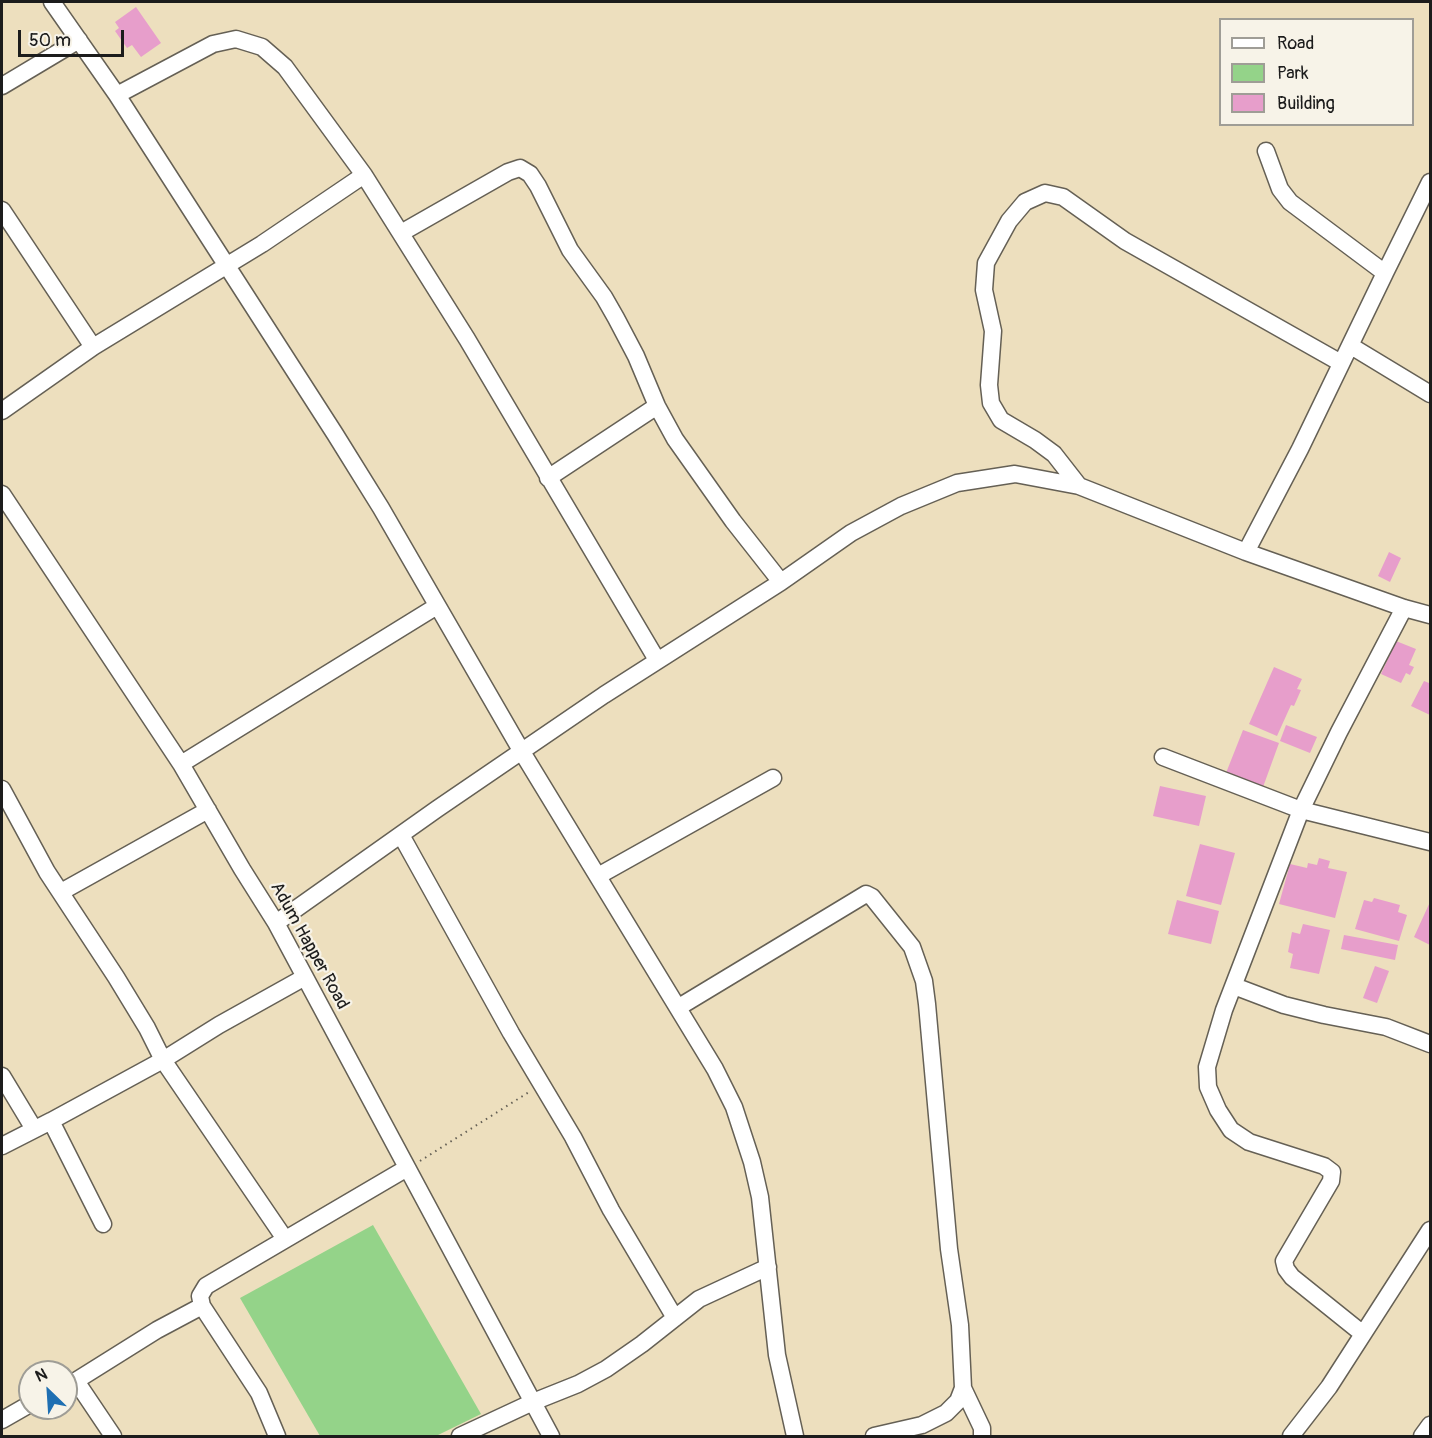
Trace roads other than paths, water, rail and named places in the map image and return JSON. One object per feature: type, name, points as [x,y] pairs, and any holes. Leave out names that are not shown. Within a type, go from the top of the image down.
[{"type":"street","points":[[52,2],[117,94],[375,499],[462,652],[716,1069],[734,1107],[752,1162],[760,1197],[777,1355],[795,1437]]},
{"type":"street","points":[[117,94],[213,44],[236,39],[262,47],[285,67],[364,175],[401,233],[467,339],[657,660]]},
{"type":"street","points":[[2,86],[79,40]]},
{"type":"street","points":[[1266,152],[1280,189],[1290,202],[1385,273]]},
{"type":"street","points":[[401,233],[508,172],[519,168],[530,174],[570,250],[604,297],[616,318],[675,439],[733,521],[781,582]]},
{"type":"street","points":[[2,411],[93,347],[227,265],[364,175]]},
{"type":"street","points":[[1246,552],[1300,449],[1431,182]]},
{"type":"street","points":[[1079,486],[1054,454],[1001,420],[991,404],[988,385],[993,331],[984,290],[986,263],[1009,220],[1025,202],[1045,193],[1063,196],[1125,241],[1341,363]]},
{"type":"street","points":[[2,210],[93,347]]},
{"type":"street","points":[[1351,346],[1431,394]]},
{"type":"street","points":[[548,478],[657,405]]},
{"type":"street","points":[[276,923],[657,660],[781,582],[851,533],[901,506],[957,483],[1015,474],[1079,486],[1246,552],[1404,608],[1431,615]]},
{"type":"street","name":"Adum Happer Road","points":[[2,495],[181,764],[276,923],[551,1437]]},
{"type":"street","points":[[181,764],[437,606]]},
{"type":"street","points":[[1363,1334],[1292,1277],[1286,1269],[1284,1260],[1331,1181],[1332,1172],[1324,1166],[1249,1142],[1231,1130],[1218,1110],[1208,1087],[1207,1067],[1224,1010],[1301,810],[1404,608]]},
{"type":"street","points":[[1163,757],[1301,810],[1431,842]]},
{"type":"street","points":[[598,876],[773,778]]},
{"type":"street","points":[[2,789],[46,872],[132,1004],[163,1060],[285,1239]]},
{"type":"street","points":[[61,892],[208,810]]},
{"type":"street","points":[[401,835],[573,1137],[611,1210],[675,1318]]},
{"type":"street","points":[[679,1007],[866,894],[872,897],[908,939],[917,957],[927,1004],[949,1249],[960,1325],[963,1388],[982,1428],[982,1437]]},
{"type":"street","points":[[2,1146],[163,1060],[219,1025],[305,977]]},
{"type":"street","points":[[1234,986],[1284,1005],[1386,1027],[1431,1044]]},
{"type":"street","points":[[2,1076],[34,1129]]},
{"type":"street","points":[[51,1121],[103,1224]]},
{"type":"street","points":[[277,1437],[259,1393],[202,1306],[200,1296],[206,1286],[408,1168]]},
{"type":"street","points":[[1291,1437],[1329,1388],[1431,1230]]},
{"type":"street","points":[[460,1437],[606,1369],[699,1299],[768,1267]]},
{"type":"street","points":[[78,1380],[157,1330],[202,1306]]},
{"type":"street","points":[[874,1437],[922,1425],[946,1413],[958,1401],[963,1388]]},
{"type":"street","points":[[78,1393],[113,1437]]},
{"type":"street","points":[[2,1420],[18,1411]]},
{"type":"street","points":[[1422,1437],[1431,1425]]}]
